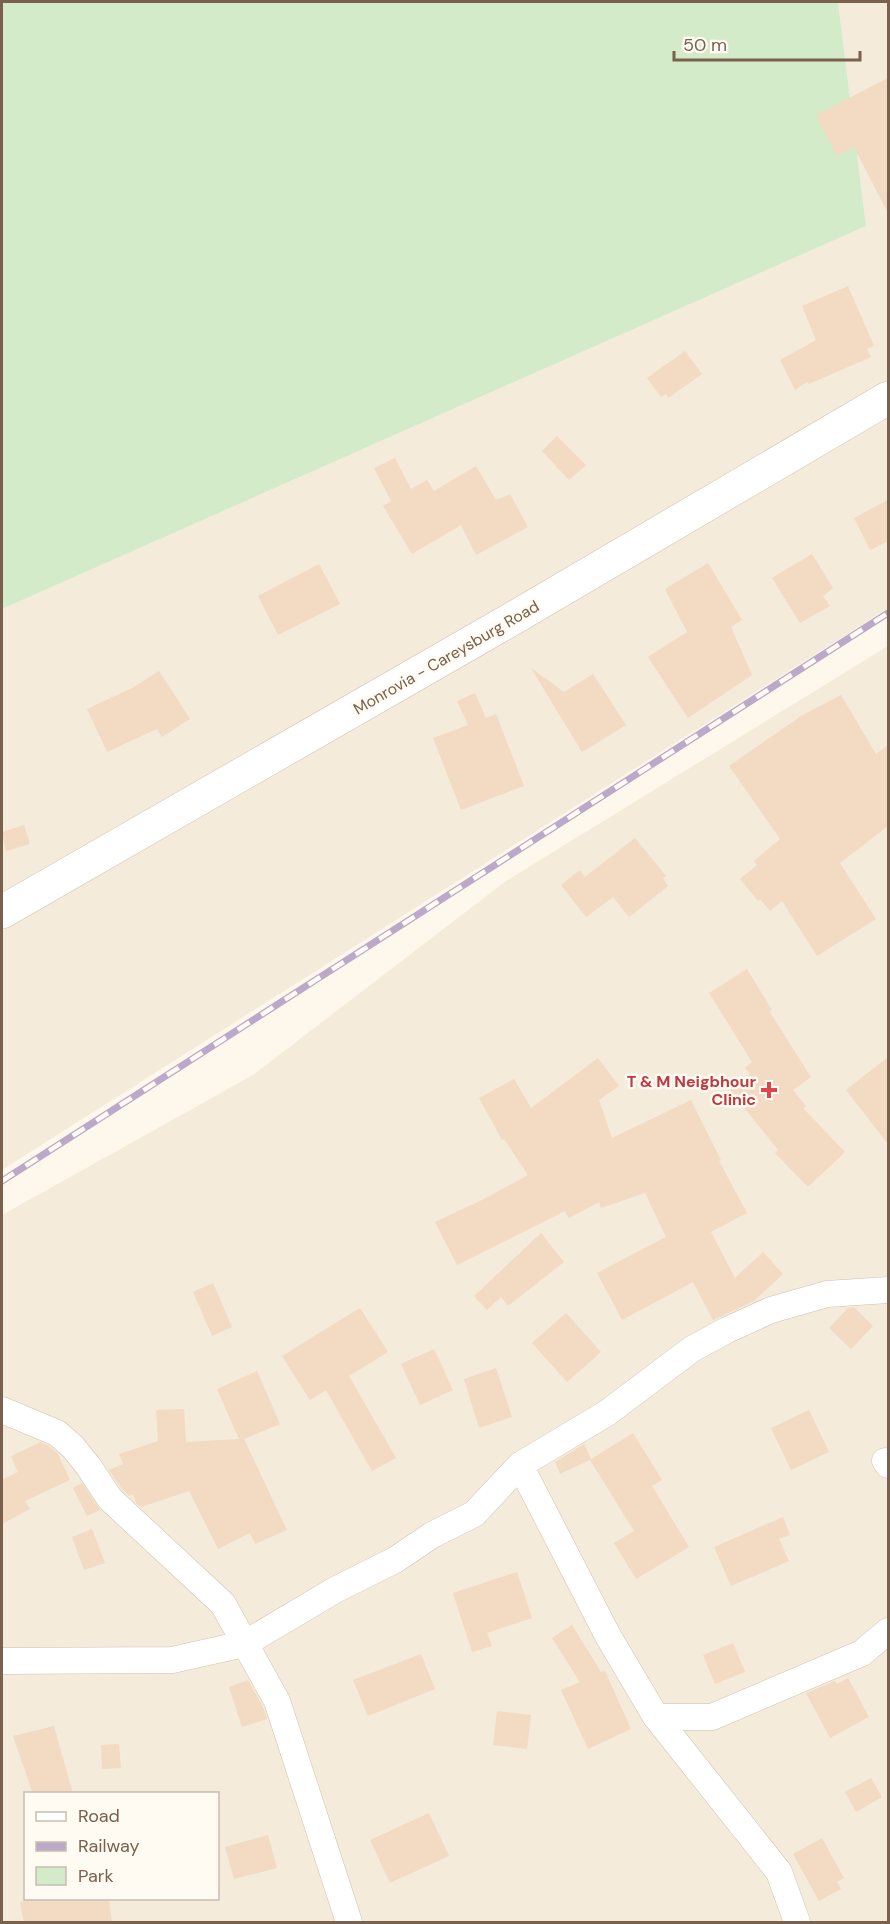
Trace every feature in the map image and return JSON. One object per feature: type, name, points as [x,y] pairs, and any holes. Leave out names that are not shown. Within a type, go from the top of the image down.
[{"type":"main road","name":"Monrovia - Careysburg Road","points":[[2,912],[518,616],[888,398]]},
{"type":"street","points":[[2,1661],[172,1660],[244,1644],[335,1590],[395,1560],[432,1535],[474,1514],[520,1466],[607,1413],[692,1349],[771,1310],[827,1294],[888,1290]]},
{"type":"street","points":[[2,1410],[57,1433],[73,1447],[110,1499],[223,1604],[277,1701],[349,1923]]},
{"type":"street","points":[[520,1466],[608,1636],[656,1718],[780,1872],[797,1923]]},
{"type":"street","points":[[656,1718],[712,1717],[862,1653],[888,1631]]},
{"type":"shaded area","points":[[838,2],[888,2],[888,608],[2,1170],[2,609],[866,226]]},
{"type":"shaded area","points":[[888,646],[888,1922],[2,1922],[2,1215],[253,1075],[506,881]]},
{"type":"green space","points":[[2,2],[838,2],[866,226],[2,609]]},
{"type":"building","points":[[888,78],[888,213],[854,147],[837,156],[816,115]]},
{"type":"building","points":[[848,286],[874,346],[867,349],[871,357],[809,384],[807,382],[795,390],[780,360],[816,340],[802,306]]},
{"type":"building","points":[[685,351],[702,374],[668,398],[666,394],[661,397],[647,378]]},
{"type":"building","points":[[557,436],[586,465],[569,480],[542,451]]},
{"type":"building","points":[[395,458],[411,489],[427,480],[434,491],[476,466],[496,500],[510,494],[528,527],[476,555],[461,525],[412,554],[383,506],[391,501],[374,468]]},
{"type":"building","points":[[888,500],[888,541],[870,550],[854,518]]},
{"type":"building","points":[[812,554],[833,588],[823,596],[830,606],[800,623],[772,578]]},
{"type":"building","points":[[708,563],[742,620],[731,627],[752,675],[688,718],[648,657],[687,632],[665,589]]},
{"type":"building","points":[[319,564],[340,604],[278,635],[258,596]]},
{"type":"building","points":[[531,668],[564,692],[593,674],[626,725],[582,752]]},
{"type":"building","points":[[159,671],[190,719],[162,737],[157,729],[107,752],[87,709],[134,687]]},
{"type":"building","points":[[475,693],[486,718],[496,714],[524,786],[461,810],[433,738],[468,725],[457,701]]},
{"type":"building","points":[[841,695],[876,754],[888,745],[888,826],[840,863],[876,919],[817,956],[782,901],[770,911],[760,899],[758,901],[740,879],[757,865],[754,861],[780,839],[729,766],[801,716]]},
{"type":"building","points":[[24,825],[30,844],[6,851],[2,832]]},
{"type":"building","points":[[635,838],[666,876],[663,878],[668,886],[629,917],[613,897],[586,917],[561,885],[580,870],[585,877]]},
{"type":"building","points":[[747,969],[772,1010],[769,1011],[811,1077],[793,1090],[806,1106],[803,1108],[845,1152],[808,1187],[775,1153],[778,1150],[730,1090],[750,1074],[745,1068],[752,1062],[709,993]]},
{"type":"building","points":[[888,1057],[888,1144],[846,1090]]},
{"type":"building","points":[[598,1058],[619,1086],[599,1100],[612,1138],[691,1100],[721,1160],[719,1161],[747,1213],[711,1232],[735,1278],[763,1252],[783,1274],[754,1301],[713,1320],[693,1282],[622,1320],[597,1273],[666,1237],[645,1193],[601,1208],[599,1202],[569,1218],[565,1211],[457,1265],[435,1222],[528,1175],[504,1139],[502,1140],[479,1098],[514,1079],[531,1108]]},
{"type":"building","points":[[541,1233],[564,1262],[508,1306],[501,1297],[487,1310],[474,1296]]},
{"type":"building","points":[[213,1283],[232,1327],[212,1336],[193,1292]]},
{"type":"building","points":[[854,1307],[873,1326],[851,1349],[829,1328],[848,1308]]},
{"type":"building","points":[[360,1308],[388,1352],[349,1376],[396,1458],[372,1471],[326,1390],[310,1400],[282,1356]]},
{"type":"building","points":[[566,1313],[601,1352],[567,1382],[532,1343]]},
{"type":"building","points":[[434,1349],[453,1390],[420,1405],[401,1364]]},
{"type":"building","points":[[496,1368],[512,1417],[479,1428],[464,1379]]},
{"type":"building","points":[[257,1371],[280,1424],[244,1439],[287,1530],[255,1544],[250,1533],[218,1549],[189,1491],[141,1507],[136,1503],[133,1494],[129,1496],[122,1489],[109,1470],[123,1464],[119,1454],[158,1441],[156,1410],[184,1409],[186,1442],[239,1439],[217,1389]]},
{"type":"building","points":[[809,1410],[829,1452],[791,1470],[771,1428]]},
{"type":"building","points":[[633,1433],[662,1480],[652,1486],[689,1547],[636,1579],[614,1543],[634,1531],[590,1460],[560,1474],[555,1462],[584,1444],[591,1459]]},
{"type":"building","points":[[41,1442],[58,1454],[70,1480],[25,1501],[30,1509],[2,1524],[2,1480],[18,1472],[11,1456]]},
{"type":"building","points":[[82,1483],[100,1510],[87,1516],[73,1488]]},
{"type":"building","points":[[783,1517],[790,1535],[779,1539],[789,1561],[731,1586],[714,1547]]},
{"type":"building","points":[[92,1529],[105,1563],[84,1570],[72,1537]]},
{"type":"building","points":[[517,1572],[532,1618],[487,1633],[492,1646],[472,1652],[453,1593]]},
{"type":"building","points":[[572,1625],[601,1672],[605,1671],[631,1729],[588,1749],[561,1690],[580,1682],[552,1638]]},
{"type":"building","points":[[733,1643],[745,1672],[715,1684],[703,1655]]},
{"type":"building","points":[[421,1654],[435,1689],[368,1716],[353,1680]]},
{"type":"building","points":[[848,1678],[869,1717],[830,1738],[806,1693],[835,1681],[837,1684]]},
{"type":"building","points":[[248,1680],[267,1719],[242,1727],[229,1687]]},
{"type":"building","points":[[497,1711],[531,1715],[527,1749],[493,1745]]},
{"type":"building","points":[[54,1726],[72,1792],[32,1792],[13,1736]]},
{"type":"building","points":[[119,1744],[121,1768],[102,1769],[101,1745]]},
{"type":"building","points":[[871,1778],[882,1797],[856,1812],[845,1792]]},
{"type":"building","points":[[429,1813],[449,1856],[390,1883],[370,1840]]},
{"type":"building","points":[[268,1835],[277,1868],[234,1879],[225,1847]]},
{"type":"building","points":[[822,1838],[844,1878],[837,1882],[841,1889],[819,1901],[793,1854]]},
{"type":"building","points":[[109,1900],[112,1923],[24,1923],[20,1902]]},
{"type":"railway","points":[[2,1181],[888,613]]},
{"type":"place","name":"T & M Neigbhour Clinic","points":[[769,1090]]}]
